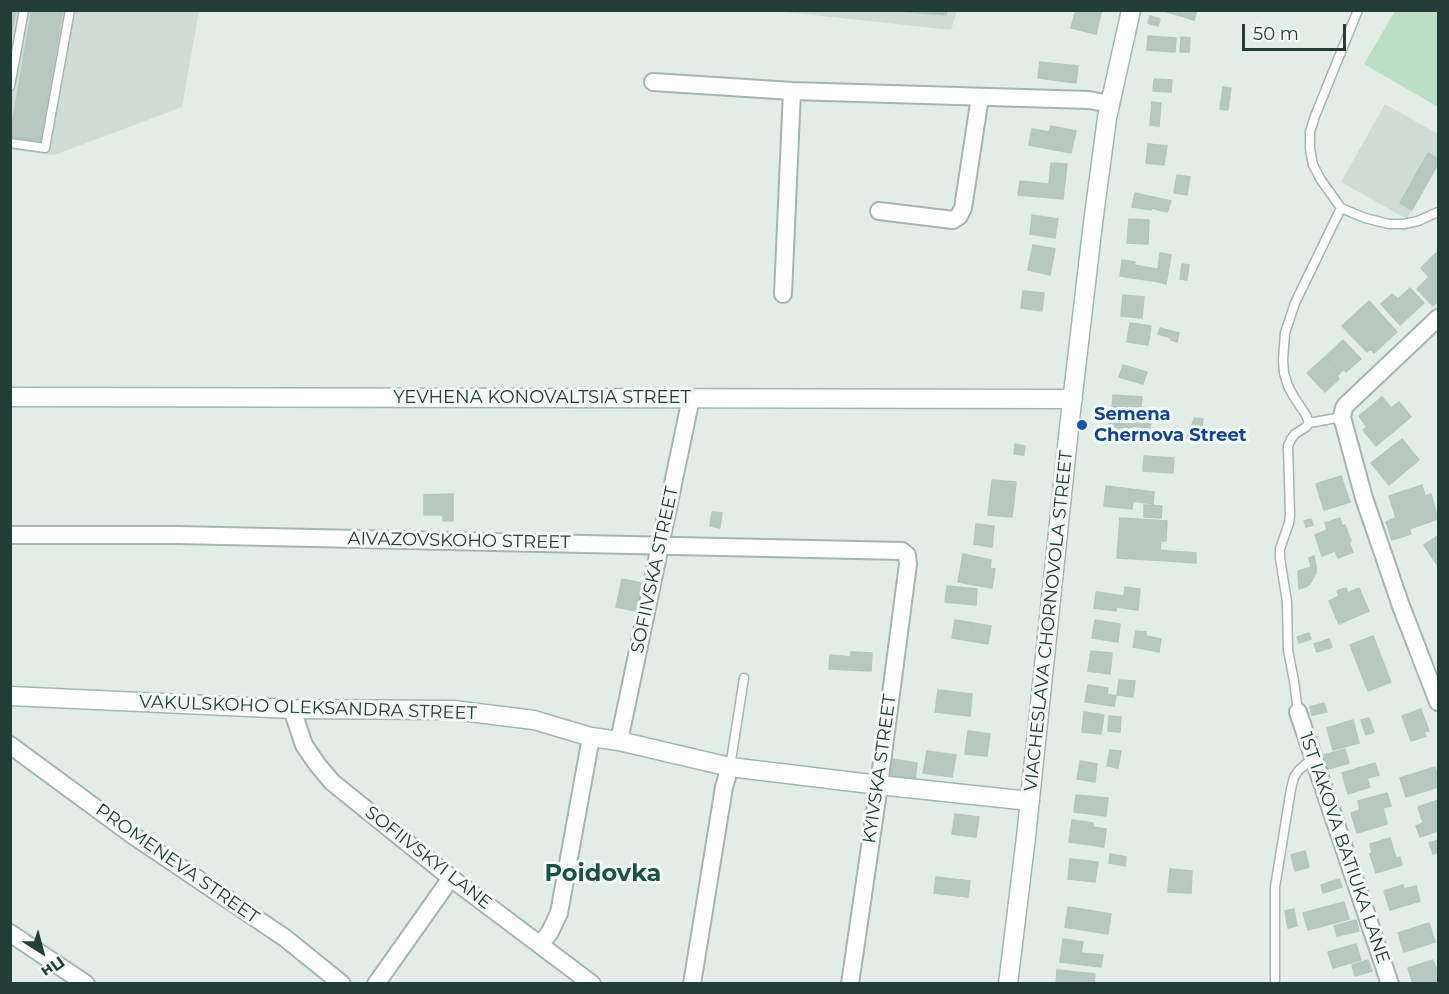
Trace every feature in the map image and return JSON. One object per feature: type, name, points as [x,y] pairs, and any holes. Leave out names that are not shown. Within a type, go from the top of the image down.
[{"type":"street","name":"VIACHESLAVA CHORNOVOLA STREET","points":[[1008,984],[1093,223],[1110,104],[1131,10]]},
{"type":"street","points":[[653,82],[792,91],[1089,100],[1110,104]]},
{"type":"street","points":[[783,294],[792,91]]},
{"type":"street","points":[[879,212],[953,220],[959,216],[963,208],[980,97]]},
{"type":"street","points":[[1438,318],[1346,405],[1342,417],[1364,498],[1401,606],[1438,702]]},
{"type":"street","name":"YEVHENA KONOVALTSIA STREET","points":[[10,397],[1073,399]]},
{"type":"street","name":"SOFIIVSKA STREET","points":[[619,741],[692,398]]},
{"type":"street","name":"AIVAZOVSKOHO STREET","points":[[10,535],[661,545],[902,551],[907,555]]},
{"type":"street","name":"KYIVSKA STREET","points":[[849,984],[879,785],[908,564],[907,555]]},
{"type":"street","name":"VAKULSKOHO OLEKSANDRA STREET","points":[[10,696],[292,709],[453,710],[534,720],[591,736],[730,767],[1030,801]]},
{"type":"street","name":"SOFIIVSKYI LANE","points":[[292,709],[304,745],[332,782],[451,878],[592,984]]},
{"type":"street","name":"1ST IAKOVA BATIUKA LANE","points":[[1298,712],[1390,984]]},
{"type":"street","points":[[540,945],[550,932],[559,913],[591,736]]},
{"type":"street","name":"PROMENEVA STREET","points":[[10,746],[131,834],[285,938],[342,984]]},
{"type":"street","points":[[692,984],[724,787],[730,767]]},
{"type":"street","points":[[376,984],[451,878]]},
{"type":"street","points":[[10,933],[86,984]]},
{"type":"lane","points":[[10,86],[24,10]]},
{"type":"lane","points":[[10,143],[45,148],[70,10]]},
{"type":"lane","points":[[1358,10],[1310,132],[1313,165],[1325,187],[1341,208],[1389,224],[1419,221],[1438,212]]},
{"type":"lane","points":[[1309,423],[1294,398],[1284,374],[1285,333],[1295,303],[1341,208]]},
{"type":"lane","points":[[1298,712],[1288,650],[1287,602],[1280,558],[1282,540],[1290,515],[1288,446],[1295,434],[1309,423],[1342,417]]},
{"type":"lane","points":[[730,767],[744,678]]},
{"type":"lane","points":[[1275,984],[1275,887],[1291,789],[1294,777],[1299,770],[1314,759]]},
{"type":"shaded area","points":[[11,11],[199,11],[182,107],[54,155],[11,150]]},
{"type":"shaded area","points":[[776,11],[957,11],[951,30]]},
{"type":"shaded area","points":[[1385,104],[1438,134],[1438,164],[1407,219],[1341,182]]},
{"type":"green space","points":[[1395,11],[1438,11],[1438,107],[1364,64]]},
{"type":"building","points":[[10,10],[16,10],[10,38]]},
{"type":"building","points":[[32,10],[63,10],[40,142],[10,137]]},
{"type":"building","points":[[885,10],[947,10],[946,15]]},
{"type":"building","points":[[1076,10],[1100,17],[1096,34],[1071,28]]},
{"type":"building","points":[[1078,10],[1102,10],[1100,17]]},
{"type":"building","points":[[1161,10],[1197,10],[1194,20]]},
{"type":"building","points":[[1150,16],[1160,19],[1158,26],[1148,23]]},
{"type":"building","points":[[1148,36],[1176,38],[1175,52],[1147,50]]},
{"type":"building","points":[[1181,37],[1190,38],[1189,52],[1180,52]]},
{"type":"building","points":[[1040,62],[1078,66],[1076,83],[1038,78]]},
{"type":"building","points":[[1154,79],[1172,80],[1171,92],[1153,91]]},
{"type":"building","points":[[1223,87],[1231,88],[1228,110],[1220,109]]},
{"type":"building","points":[[1152,102],[1161,103],[1159,126],[1150,125]]},
{"type":"building","points":[[1051,126],[1076,131],[1071,153],[1029,145],[1032,129],[1049,132]]},
{"type":"building","points":[[1148,144],[1167,146],[1164,165],[1146,163]]},
{"type":"building","points":[[1428,153],[1438,159],[1438,164],[1412,210],[1400,203]]},
{"type":"building","points":[[1051,163],[1067,164],[1063,199],[1018,195],[1020,181],[1049,184]]},
{"type":"building","points":[[1177,175],[1190,177],[1187,195],[1174,193]]},
{"type":"building","points":[[1135,193],[1171,201],[1167,212],[1152,208],[1151,210],[1132,207]]},
{"type":"building","points":[[1032,215],[1058,219],[1055,238],[1030,234]]},
{"type":"building","points":[[1129,219],[1149,220],[1148,244],[1127,243]]},
{"type":"building","points":[[1033,245],[1055,249],[1050,275],[1028,270]]},
{"type":"building","points":[[1160,253],[1171,255],[1166,284],[1159,282]]},
{"type":"building","points":[[1436,253],[1438,255],[1438,301],[1433,306],[1417,289],[1429,277],[1421,268]]},
{"type":"building","points":[[1122,260],[1135,262],[1134,265],[1161,270],[1159,282],[1120,276]]},
{"type":"building","points":[[1182,264],[1189,265],[1187,280],[1180,279]]},
{"type":"building","points":[[1410,288],[1424,303],[1400,325],[1381,304],[1392,294],[1398,299]]},
{"type":"building","points":[[1023,291],[1044,293],[1042,311],[1021,308]]},
{"type":"building","points":[[1123,295],[1144,297],[1142,318],[1121,316]]},
{"type":"building","points":[[1369,301],[1397,332],[1374,353],[1371,349],[1367,352],[1342,326]]},
{"type":"building","points":[[1130,323],[1151,326],[1148,345],[1127,342]]},
{"type":"building","points":[[1160,328],[1179,333],[1177,342],[1158,334]]},
{"type":"building","points":[[1343,340],[1361,359],[1346,372],[1344,369],[1340,373],[1325,357]]},
{"type":"building","points":[[1325,357],[1340,373],[1337,376],[1339,379],[1325,392],[1307,373]]},
{"type":"building","points":[[1123,365],[1147,372],[1143,384],[1119,377]]},
{"type":"building","points":[[1113,395],[1142,397],[1141,407],[1133,406],[1132,412],[1112,411]]},
{"type":"building","points":[[1382,397],[1391,408],[1399,402],[1411,417],[1376,446],[1363,430],[1367,427],[1359,416]]},
{"type":"building","points":[[1110,415],[1133,417],[1132,437],[1108,435]]},
{"type":"building","points":[[1133,417],[1151,418],[1150,428],[1132,426]]},
{"type":"building","points":[[1194,418],[1203,419],[1202,427],[1192,425]]},
{"type":"building","points":[[1189,430],[1205,432],[1203,442],[1187,439]]},
{"type":"building","points":[[1402,439],[1419,460],[1389,485],[1371,463]]},
{"type":"building","points":[[1015,444],[1025,446],[1024,455],[1014,454]]},
{"type":"building","points":[[1144,456],[1174,458],[1173,473],[1143,471]]},
{"type":"building","points":[[1341,476],[1350,502],[1324,510],[1316,484]]},
{"type":"building","points":[[992,480],[1016,482],[1014,500],[990,497]]},
{"type":"building","points":[[1422,485],[1425,496],[1431,494],[1438,519],[1409,529],[1411,534],[1392,540],[1386,522],[1396,518],[1389,496]]},
{"type":"building","points":[[1106,486],[1154,492],[1153,504],[1133,501],[1132,509],[1104,506]]},
{"type":"building","points":[[453,494],[453,521],[443,521],[443,515],[424,515],[424,495]]},
{"type":"building","points":[[990,497],[1014,500],[1012,517],[988,515]]},
{"type":"building","points":[[1144,505],[1162,506],[1161,518],[1144,517]]},
{"type":"building","points":[[712,512],[722,513],[720,528],[710,526]]},
{"type":"building","points":[[1120,518],[1167,521],[1166,541],[1161,541],[1160,550],[1169,551],[1168,561],[1117,558]]},
{"type":"building","points":[[1340,518],[1342,526],[1345,525],[1353,552],[1338,558],[1335,551],[1322,556],[1315,535],[1327,530],[1325,523]]},
{"type":"building","points":[[1311,519],[1313,525],[1306,527],[1304,521]]},
{"type":"building","points":[[976,524],[994,526],[993,536],[975,534]]},
{"type":"building","points":[[975,534],[993,536],[992,547],[974,544]]},
{"type":"building","points":[[1438,536],[1438,566],[1424,545]]},
{"type":"building","points":[[1169,551],[1196,553],[1196,563],[1168,561]]},
{"type":"building","points":[[963,554],[991,560],[990,568],[995,569],[992,588],[958,582]]},
{"type":"building","points":[[1314,556],[1316,566],[1311,568],[1309,558]]},
{"type":"building","points":[[1316,566],[1316,573],[1310,584],[1299,589],[1298,571]]},
{"type":"building","points":[[622,579],[641,583],[636,611],[616,607]]},
{"type":"building","points":[[947,586],[977,589],[976,605],[945,602]]},
{"type":"building","points":[[1125,587],[1140,589],[1138,610],[1116,607],[1116,611],[1094,608],[1096,592],[1124,596]]},
{"type":"building","points":[[1346,588],[1348,593],[1359,588],[1369,611],[1339,624],[1329,601],[1339,596],[1337,591]]},
{"type":"building","points":[[955,620],[973,623],[970,641],[952,638]]},
{"type":"building","points":[[1095,620],[1120,624],[1118,642],[1092,638]]},
{"type":"building","points":[[973,623],[991,626],[988,644],[970,641]]},
{"type":"building","points":[[1136,631],[1146,632],[1146,636],[1161,639],[1159,652],[1133,647]]},
{"type":"building","points":[[1309,633],[1311,639],[1299,643],[1297,637]]},
{"type":"building","points":[[1373,636],[1382,659],[1359,668],[1350,645]]},
{"type":"building","points":[[1329,639],[1332,647],[1317,652],[1314,644]]},
{"type":"building","points":[[1091,651],[1112,653],[1110,674],[1088,671]]},
{"type":"building","points":[[851,652],[872,653],[871,671],[829,669],[830,655],[851,657]]},
{"type":"building","points":[[1382,659],[1391,682],[1368,691],[1359,668]]},
{"type":"building","points":[[1119,680],[1135,681],[1133,697],[1117,695]]},
{"type":"building","points":[[1088,685],[1108,688],[1107,694],[1116,696],[1114,706],[1085,702]]},
{"type":"building","points":[[938,690],[972,694],[970,716],[935,712]]},
{"type":"building","points":[[1324,703],[1327,712],[1312,715],[1310,707]]},
{"type":"building","points":[[1421,709],[1429,731],[1424,732],[1426,736],[1411,741],[1402,716]]},
{"type":"building","points":[[1084,712],[1104,715],[1101,734],[1082,732]]},
{"type":"building","points":[[1109,716],[1121,717],[1120,732],[1108,731]]},
{"type":"building","points":[[1369,718],[1374,732],[1366,735],[1361,720]]},
{"type":"building","points":[[1353,720],[1359,743],[1333,750],[1327,728]]},
{"type":"building","points":[[968,731],[990,734],[987,756],[965,754]]},
{"type":"building","points":[[1345,749],[1349,763],[1328,769],[1324,755]]},
{"type":"building","points":[[1110,750],[1121,751],[1118,768],[1107,766]]},
{"type":"building","points":[[927,751],[956,755],[952,777],[923,773]]},
{"type":"building","points":[[891,759],[917,763],[915,780],[888,776]]},
{"type":"building","points":[[1080,761],[1097,764],[1095,782],[1077,779]]},
{"type":"building","points":[[1375,763],[1379,775],[1367,778],[1370,787],[1348,794],[1342,773]]},
{"type":"building","points":[[1435,767],[1438,787],[1406,797],[1400,778]]},
{"type":"building","points":[[1387,793],[1391,806],[1383,808],[1387,824],[1357,833],[1351,813],[1360,810],[1358,801]]},
{"type":"building","points":[[1076,795],[1108,798],[1106,816],[1074,812]]},
{"type":"building","points":[[1438,800],[1438,831],[1420,837],[1416,826],[1423,823],[1418,807]]},
{"type":"building","points":[[955,814],[979,817],[976,837],[952,834]]},
{"type":"building","points":[[1072,820],[1093,823],[1093,827],[1106,829],[1104,847],[1069,842]]},
{"type":"building","points":[[1390,838],[1396,858],[1400,857],[1402,865],[1376,873],[1370,854],[1372,853],[1370,844]]},
{"type":"building","points":[[1438,840],[1438,852],[1433,854],[1429,843]]},
{"type":"building","points":[[1305,851],[1309,867],[1295,871],[1291,855]]},
{"type":"building","points":[[1110,854],[1126,857],[1125,866],[1109,863]]},
{"type":"building","points":[[1070,859],[1098,862],[1095,882],[1068,879]]},
{"type":"building","points":[[1170,869],[1192,871],[1191,893],[1168,892]]},
{"type":"building","points":[[936,877],[970,881],[968,897],[934,893]]},
{"type":"building","points":[[1339,879],[1342,887],[1323,893],[1321,885]]},
{"type":"building","points":[[1403,885],[1404,889],[1416,886],[1420,901],[1390,910],[1384,891]]},
{"type":"building","points":[[1344,902],[1349,919],[1308,930],[1303,913]]},
{"type":"building","points":[[1068,907],[1111,914],[1108,934],[1065,927]]},
{"type":"building","points":[[1294,909],[1297,926],[1288,928],[1285,911]]},
{"type":"building","points":[[1356,920],[1359,931],[1337,936],[1334,926]]},
{"type":"building","points":[[1429,923],[1435,942],[1404,952],[1398,933]]},
{"type":"building","points":[[1063,939],[1083,942],[1081,953],[1103,955],[1101,967],[1060,962]]},
{"type":"building","points":[[1356,944],[1361,960],[1333,968],[1328,952]]},
{"type":"building","points":[[1368,960],[1372,971],[1355,976],[1352,965]]},
{"type":"building","points":[[1433,960],[1436,968],[1438,967],[1438,984],[1413,984],[1408,968]]},
{"type":"building","points":[[1057,970],[1095,974],[1094,984],[1056,984]]},
{"type":"place","name":"Semena Chernova Street","points":[[1082,425]]},
{"type":"district","name":"Poidovka","points":[[603,874]]}]
